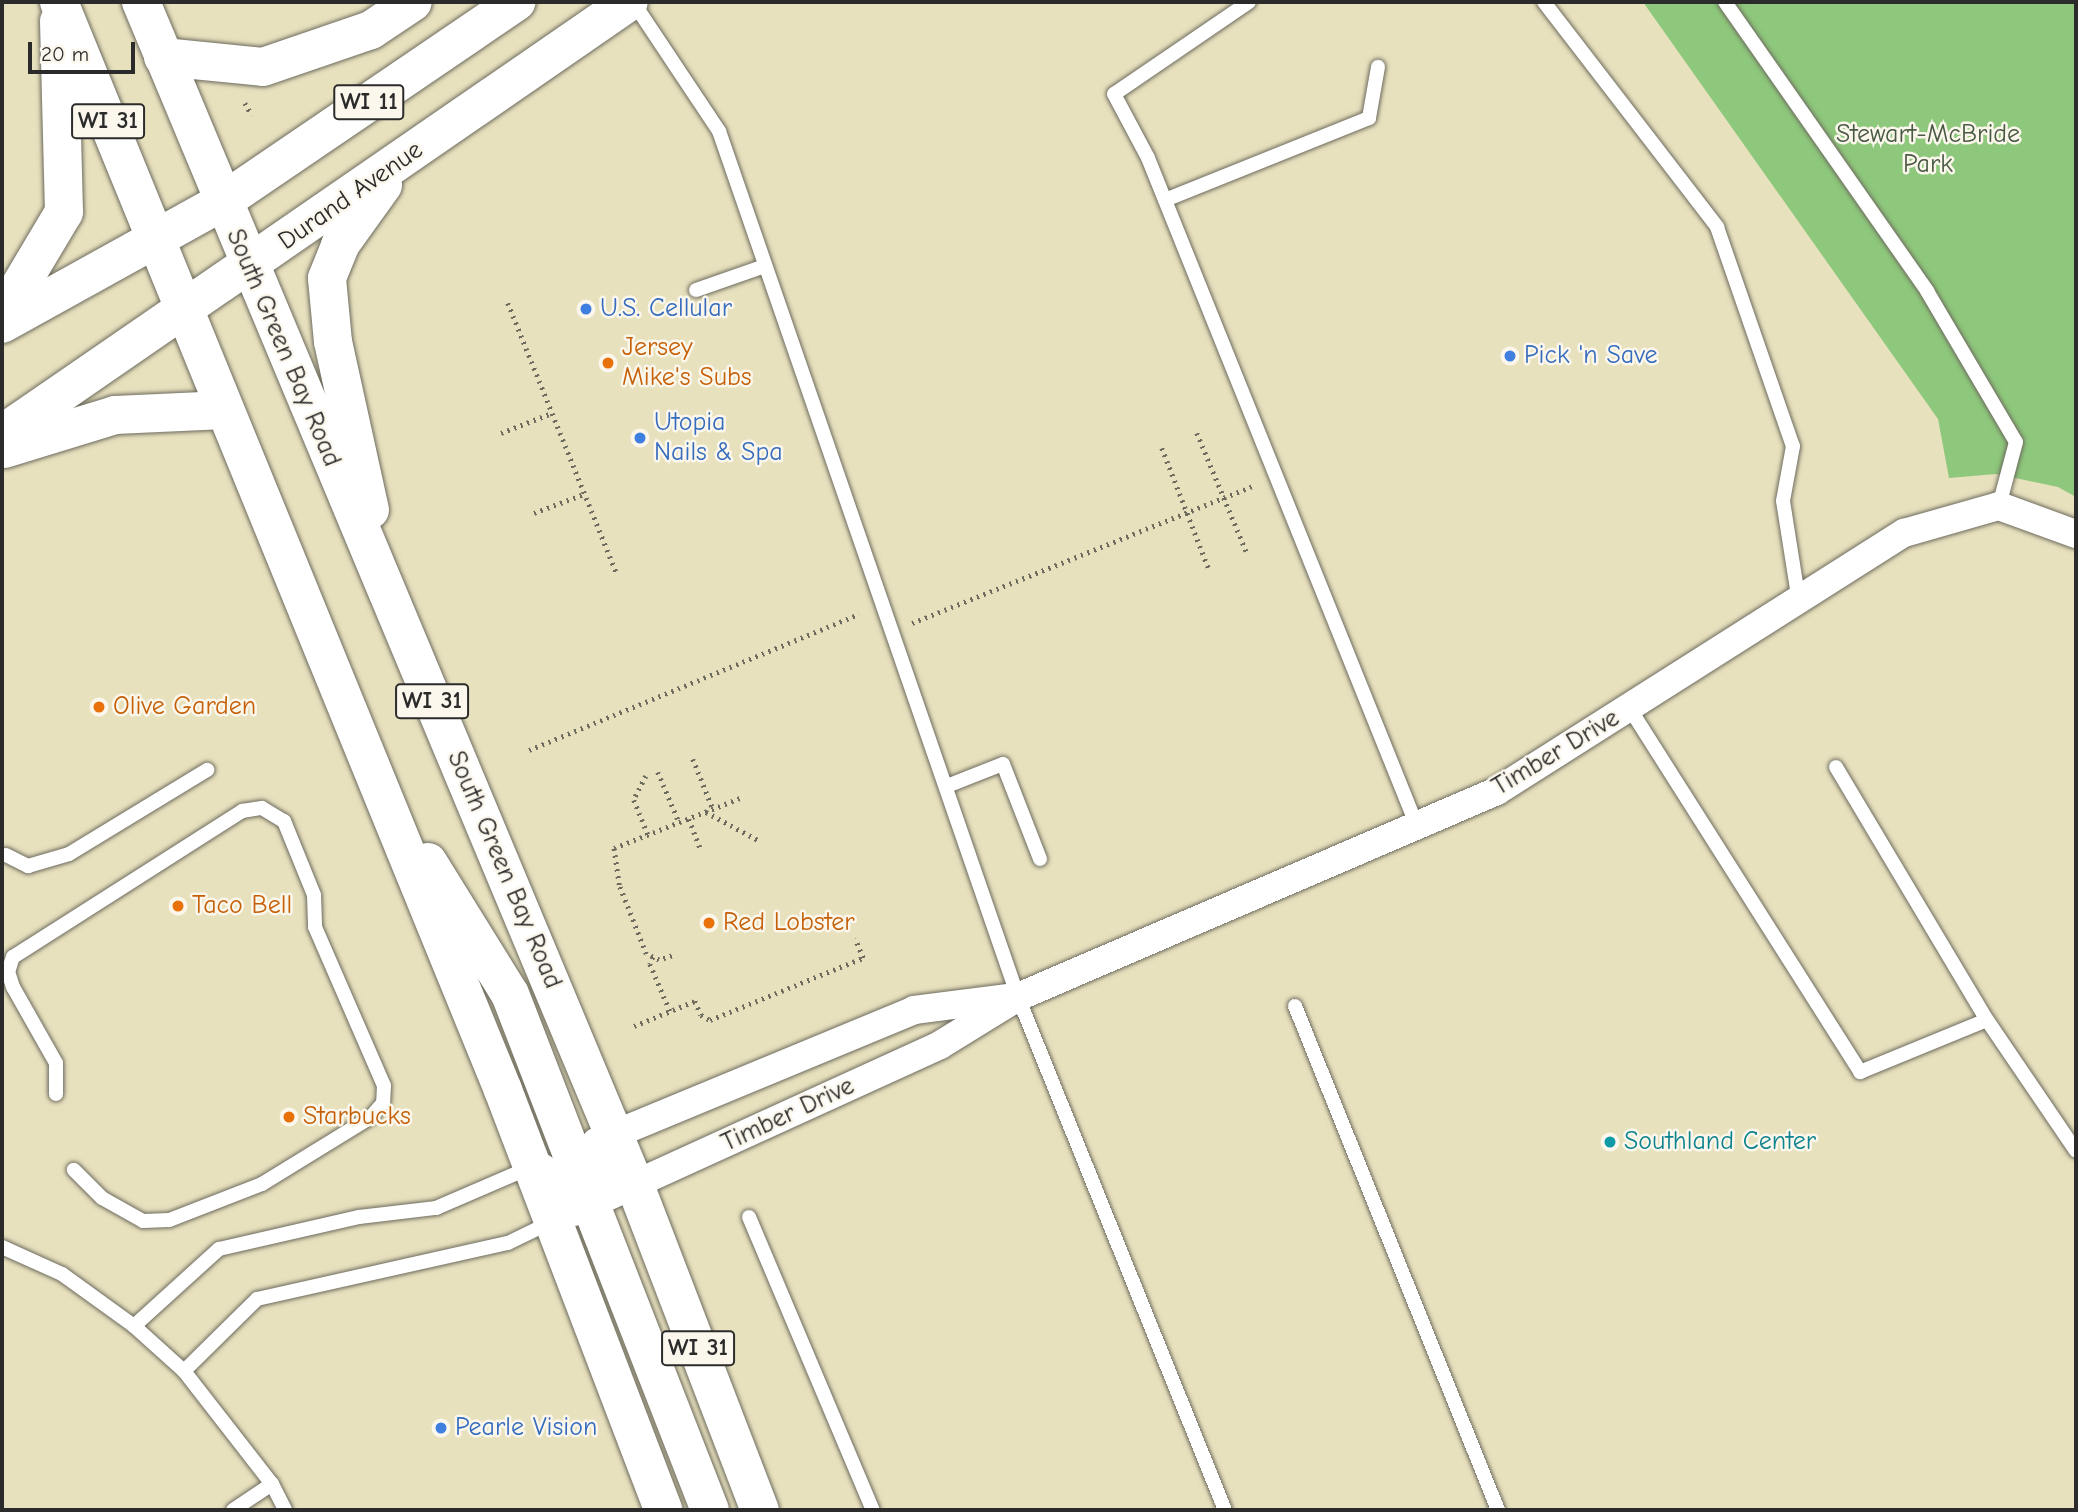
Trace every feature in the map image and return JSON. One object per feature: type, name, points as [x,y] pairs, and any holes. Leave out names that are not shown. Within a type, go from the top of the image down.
[{"type":"main road","name":"WI 31","points":[[59,2],[532,1167],[663,1510]]},
{"type":"main road","points":[[2,316],[64,212],[59,2]]},
{"type":"main road","name":"South Green Bay Road","points":[[141,2],[248,268],[635,1185],[760,1510]]},
{"type":"main road","points":[[163,57],[264,67],[371,30],[413,2]]},
{"type":"main road","name":"WI 11","points":[[2,324],[158,241],[222,202],[516,2]]},
{"type":"main road","name":"Durand Avenue","points":[[2,434],[248,268],[631,2]]},
{"type":"main road","points":[[390,601],[333,342],[327,278],[340,245],[402,160]]},
{"type":"main road","points":[[2,450],[115,415],[225,410]]},
{"type":"main road","points":[[368,764],[510,994],[571,1152],[635,1185]]},
{"type":"main road","points":[[532,1167],[591,1205],[710,1510]]},
{"type":"street","name":"Timber Drive","points":[[552,1222],[940,1045],[1018,997],[1497,791],[1904,533],[1998,506]]},
{"type":"street","points":[[1998,506],[2076,534]]},
{"type":"street","name":"Timber Drive","points":[[532,1167],[914,1010],[1018,997]]},
{"type":"lane","points":[[631,2],[719,131],[1018,997],[1225,1510]]},
{"type":"lane","points":[[1249,2],[1114,94],[1165,200],[1417,826]]},
{"type":"lane","points":[[1544,2],[1717,227],[1793,446],[1783,501],[1799,602]]},
{"type":"lane","points":[[1724,2],[1927,291],[2016,442],[1998,506]]},
{"type":"lane","points":[[1165,200],[1369,118],[1378,67]]},
{"type":"lane","points":[[695,290],[765,266]]},
{"type":"lane","points":[[1630,709],[1860,1072],[1987,1020]]},
{"type":"lane","points":[[947,786],[1003,764],[1040,859]]},
{"type":"lane","points":[[1836,767],[1987,1020],[2076,1152]]},
{"type":"lane","points":[[5,855],[28,866],[69,854],[206,769]]},
{"type":"lane","points":[[56,1094],[56,1063],[8,972],[13,957],[242,811],[262,808],[284,821],[314,895],[315,927],[342,993],[359,1022],[384,1086],[383,1103],[371,1117],[262,1184],[169,1220],[143,1221],[103,1198],[74,1170]]},
{"type":"lane","points":[[1295,1006],[1498,1510]]},
{"type":"lane","points":[[134,1326],[219,1249],[359,1217],[436,1208],[532,1167]]},
{"type":"lane","points":[[749,1217],[873,1510]]},
{"type":"lane","points":[[184,1371],[257,1299],[508,1242],[552,1222]]},
{"type":"lane","points":[[2,1247],[62,1274],[134,1326],[184,1371],[272,1484],[285,1510]]},
{"type":"lane","points":[[233,1510],[272,1484]]},
{"type":"path","points":[[234,108],[245,103]]},
{"type":"path","points":[[508,303],[616,572]]},
{"type":"path","points":[[501,433],[552,413]]},
{"type":"path","points":[[1198,433],[1247,553]]},
{"type":"path","points":[[1162,448],[1209,569]]},
{"type":"path","points":[[529,750],[863,612],[874,639],[1277,477]]},
{"type":"path","points":[[534,513],[584,494]]},
{"type":"path","points":[[693,759],[713,809]]},
{"type":"path","points":[[658,772],[679,822]]},
{"type":"path","points":[[646,776],[634,800],[648,835]]},
{"type":"path","points":[[672,956],[653,957],[646,954],[619,885],[614,848],[740,798]]},
{"type":"path","points":[[706,811],[758,839]]},
{"type":"path","points":[[689,819],[701,850]]},
{"type":"path","points":[[634,1026],[695,1001],[701,1015],[710,1020],[863,958],[855,939]]},
{"type":"path","points":[[653,957],[650,964],[670,1011]]},
{"type":"green space","name":"Stewart-McBride Park","points":[[1643,2],[2076,2],[2076,497],[2058,487],[1996,474],[1949,478],[1938,419]]},
{"type":"place","name":"U.S. Cellular","points":[[586,309]]},
{"type":"place","name":"Pick 'n Save","points":[[1510,356]]},
{"type":"place","name":"Jersey Mike's Subs","points":[[608,363]]},
{"type":"place","name":"Utopia Nails & Spa","points":[[640,438]]},
{"type":"place","name":"Olive Garden","points":[[99,707]]},
{"type":"place","name":"Taco Bell","points":[[178,906]]},
{"type":"place","name":"Red Lobster","points":[[709,923]]},
{"type":"place","name":"Starbucks","points":[[289,1117]]},
{"type":"place","name":"Southland Center","points":[[1610,1142]]},
{"type":"place","name":"Pearle Vision","points":[[441,1428]]}]
